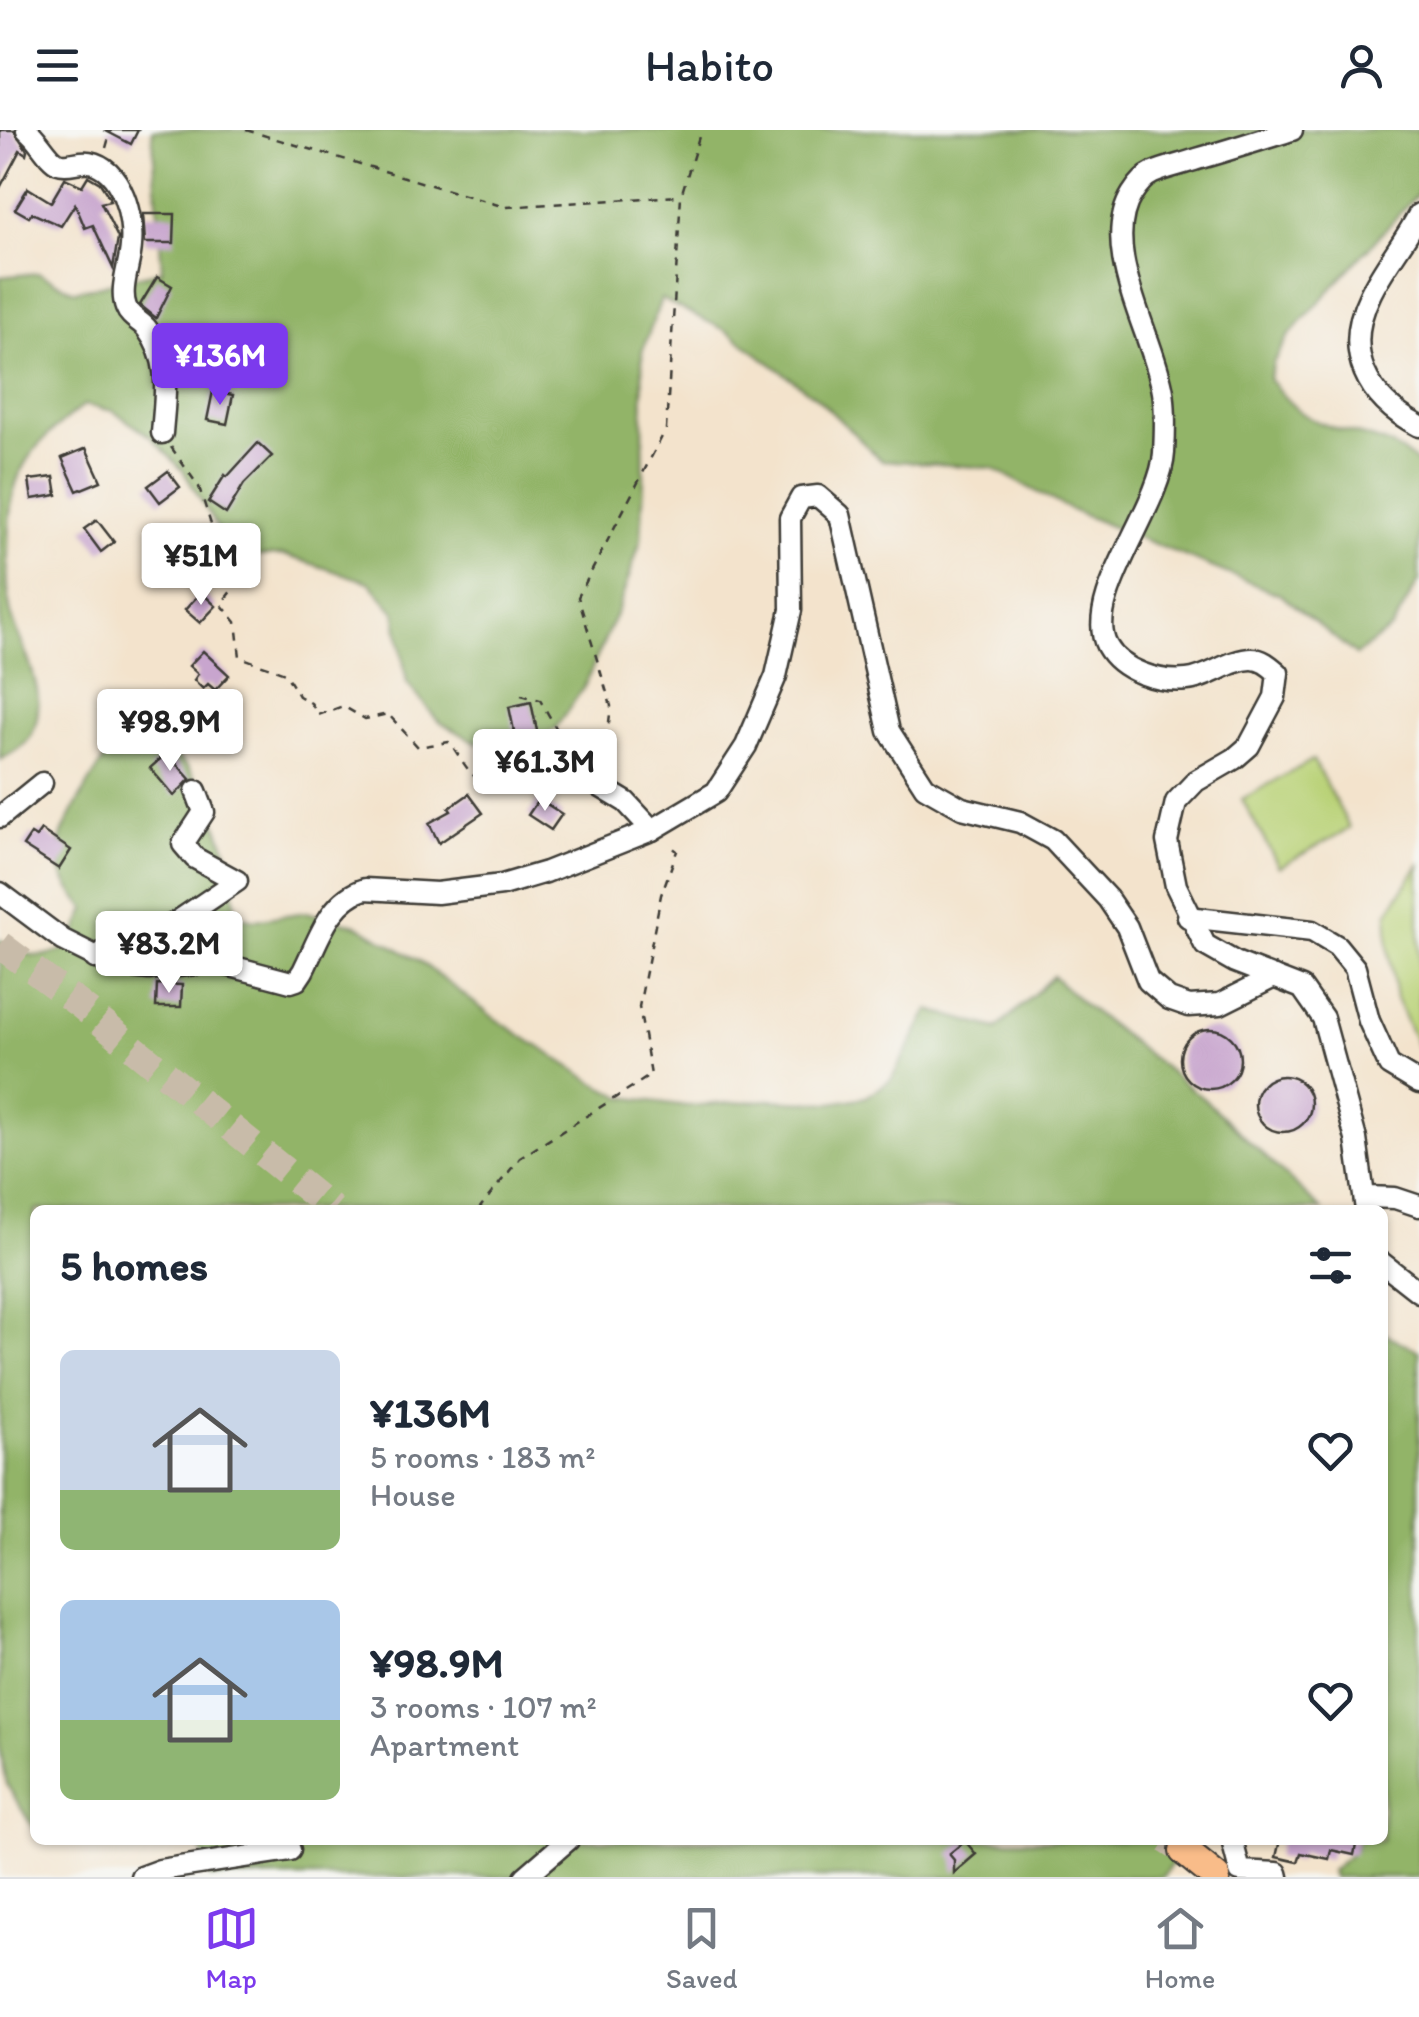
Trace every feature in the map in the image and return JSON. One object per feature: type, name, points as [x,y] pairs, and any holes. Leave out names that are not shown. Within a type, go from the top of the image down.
[{"type":"highway","points":[[1184,1852],[1216,1877]]},
{"type":"street","points":[[27,130],[39,139],[52,160],[94,164],[109,174],[121,192],[132,238],[125,304],[130,315],[146,327],[166,365],[162,433]]},
{"type":"street","points":[[1292,130],[1152,174],[1130,197],[1124,212],[1121,241],[1125,268],[1163,393],[1164,456],[1157,488],[1107,592],[1101,621],[1105,644],[1118,660],[1154,677],[1187,680],[1252,659],[1267,663],[1278,673],[1275,697],[1249,746],[1234,760],[1196,781],[1176,802],[1167,841],[1176,886],[1205,945],[1234,962],[1302,988],[1323,1018],[1356,1139],[1367,1204],[1396,1198],[1419,1206]]},
{"type":"street","points":[[1419,214],[1370,294],[1358,332],[1360,360],[1367,379],[1382,401],[1419,426]]},
{"type":"street","points":[[0,893],[37,922],[113,965],[149,969],[215,962],[291,982],[303,971],[336,906],[356,892],[365,889],[437,893],[502,885],[652,830],[716,792],[746,746],[776,676],[791,610],[790,518],[801,498],[818,496],[840,515],[889,732],[924,788],[962,808],[1020,822],[1053,840],[1108,898],[1127,927],[1148,981],[1170,999],[1189,1006],[1220,1004],[1274,976]]},
{"type":"street","points":[[0,817],[42,783]]},
{"type":"street","points":[[602,787],[626,802],[652,830]]},
{"type":"street","points":[[95,958],[117,942],[172,925],[237,881],[195,858],[183,844],[204,812],[196,791]]},
{"type":"street","points":[[1188,917],[1312,931],[1338,946],[1355,968],[1369,1021],[1389,1065],[1419,1083]]},
{"type":"street","points":[[1388,1268],[1419,1292]]},
{"type":"street","points":[[525,1877],[562,1845]]},
{"type":"street","points":[[1233,1845],[1240,1871],[1277,1873],[1278,1877]]},
{"type":"street","points":[[141,1877],[160,1870],[290,1850]]},
{"type":"path","points":[[246,130],[505,207],[681,196]]},
{"type":"path","points":[[602,787],[611,706],[578,598],[666,429],[681,196],[701,130]]},
{"type":"path","points":[[162,433],[199,487],[232,590],[221,604],[236,622],[240,656],[285,673],[299,696],[311,703],[318,715],[343,706],[365,719],[388,714],[418,747],[449,742],[480,781],[526,792],[602,787]]},
{"type":"path","points":[[521,696],[540,700],[575,761],[602,787]]},
{"type":"path","points":[[482,1205],[520,1158],[651,1075],[638,1007],[661,895],[677,851],[652,830]]},
{"type":"green space","points":[[152,130],[1419,130],[1419,192],[1288,337],[1269,379],[1310,418],[1379,440],[1419,465],[1419,581],[1392,628],[1356,655],[1281,595],[1073,511],[992,468],[881,460],[816,397],[727,331],[661,299],[642,352],[641,540],[619,607],[584,687],[555,729],[523,748],[497,749],[438,721],[407,683],[395,612],[369,582],[284,555],[258,556],[227,544],[184,472],[151,437],[113,411],[84,405],[46,437],[16,483],[9,525],[8,598],[33,674],[38,706],[28,741],[0,760],[0,277],[38,273],[75,291],[162,271]]},
{"type":"green space","points":[[144,742],[170,751],[188,767],[207,798],[230,859],[236,915],[254,920],[306,912],[357,925],[421,962],[494,1018],[623,1097],[687,1106],[769,1100],[831,1103],[866,1097],[891,1080],[929,1010],[997,1029],[1053,976],[1203,1098],[1317,1205],[30,1205],[30,1823],[7,1785],[0,1748],[0,940],[34,956],[70,947],[86,909],[62,872],[58,855],[61,836],[117,743]]},
{"type":"green space","points":[[1313,760],[1350,828],[1279,867],[1242,799]]},
{"type":"green space","points":[[1419,865],[1419,1050],[1396,999],[1388,945],[1388,912]]},
{"type":"green space","points":[[1388,1336],[1419,1351],[1419,1877],[1333,1877],[1331,1871],[1356,1845],[1388,1845]]},
{"type":"green space","points":[[200,1845],[1186,1845],[1162,1877],[211,1877]]},
{"type":"building","points":[[0,130],[14,130],[27,150],[26,154],[20,150],[0,188]]},
{"type":"building","points":[[104,130],[138,130],[131,144]]},
{"type":"building","points":[[88,176],[100,183],[109,197],[110,201],[101,203],[118,238],[113,268],[93,225],[85,228],[75,204],[61,226],[15,209],[28,188],[51,202],[65,178],[82,186]]},
{"type":"building","points":[[143,214],[175,214],[174,243],[145,243]]},
{"type":"building","points":[[157,277],[172,286],[156,318],[140,305]]},
{"type":"building","points":[[213,391],[233,395],[227,424],[207,420]]},
{"type":"building","points":[[258,443],[272,456],[244,484],[226,514],[208,502],[225,475]]},
{"type":"building","points":[[86,448],[101,481],[77,491],[62,458]]},
{"type":"building","points":[[168,471],[180,487],[160,502],[148,486]]},
{"type":"building","points":[[54,477],[57,495],[32,499],[29,480]]},
{"type":"building","points":[[97,520],[114,542],[101,552],[84,529]]},
{"type":"building","points":[[173,531],[181,542],[166,552],[158,541]]},
{"type":"building","points":[[201,592],[216,606],[200,623],[185,610]]},
{"type":"building","points":[[203,651],[229,675],[215,690],[208,684],[203,689],[194,680],[198,674],[189,666]]},
{"type":"building","points":[[531,702],[541,750],[542,781],[503,783],[503,773],[496,773],[495,760],[520,759],[509,707]]},
{"type":"building","points":[[167,753],[190,779],[174,796],[150,768]]},
{"type":"building","points":[[469,794],[483,813],[439,843],[429,823],[451,811],[449,808]]},
{"type":"building","points":[[539,799],[562,814],[551,830],[528,815]]},
{"type":"building","points":[[41,830],[71,850],[59,869],[23,846],[31,834],[36,837]]},
{"type":"building","points":[[157,984],[182,985],[181,1007],[156,1007]]},
{"type":"building","points":[[1210,1029],[1231,1038],[1240,1059],[1231,1080],[1210,1089],[1189,1080],[1180,1059],[1189,1038]]},
{"type":"building","points":[[1283,1076],[1303,1084],[1311,1104],[1303,1124],[1283,1132],[1263,1124],[1255,1104],[1263,1084]]},
{"type":"building","points":[[960,1845],[968,1845],[976,1854],[954,1873],[954,1860],[949,1854]]},
{"type":"building","points":[[1279,1845],[1356,1845],[1354,1855],[1331,1850],[1329,1859],[1301,1853],[1298,1862],[1276,1857]]},
{"type":"tunnel","points":[[0,945],[79,1004],[327,1205]]},
{"type":"tunnel","points":[[1175,1845],[1184,1851]]}]
